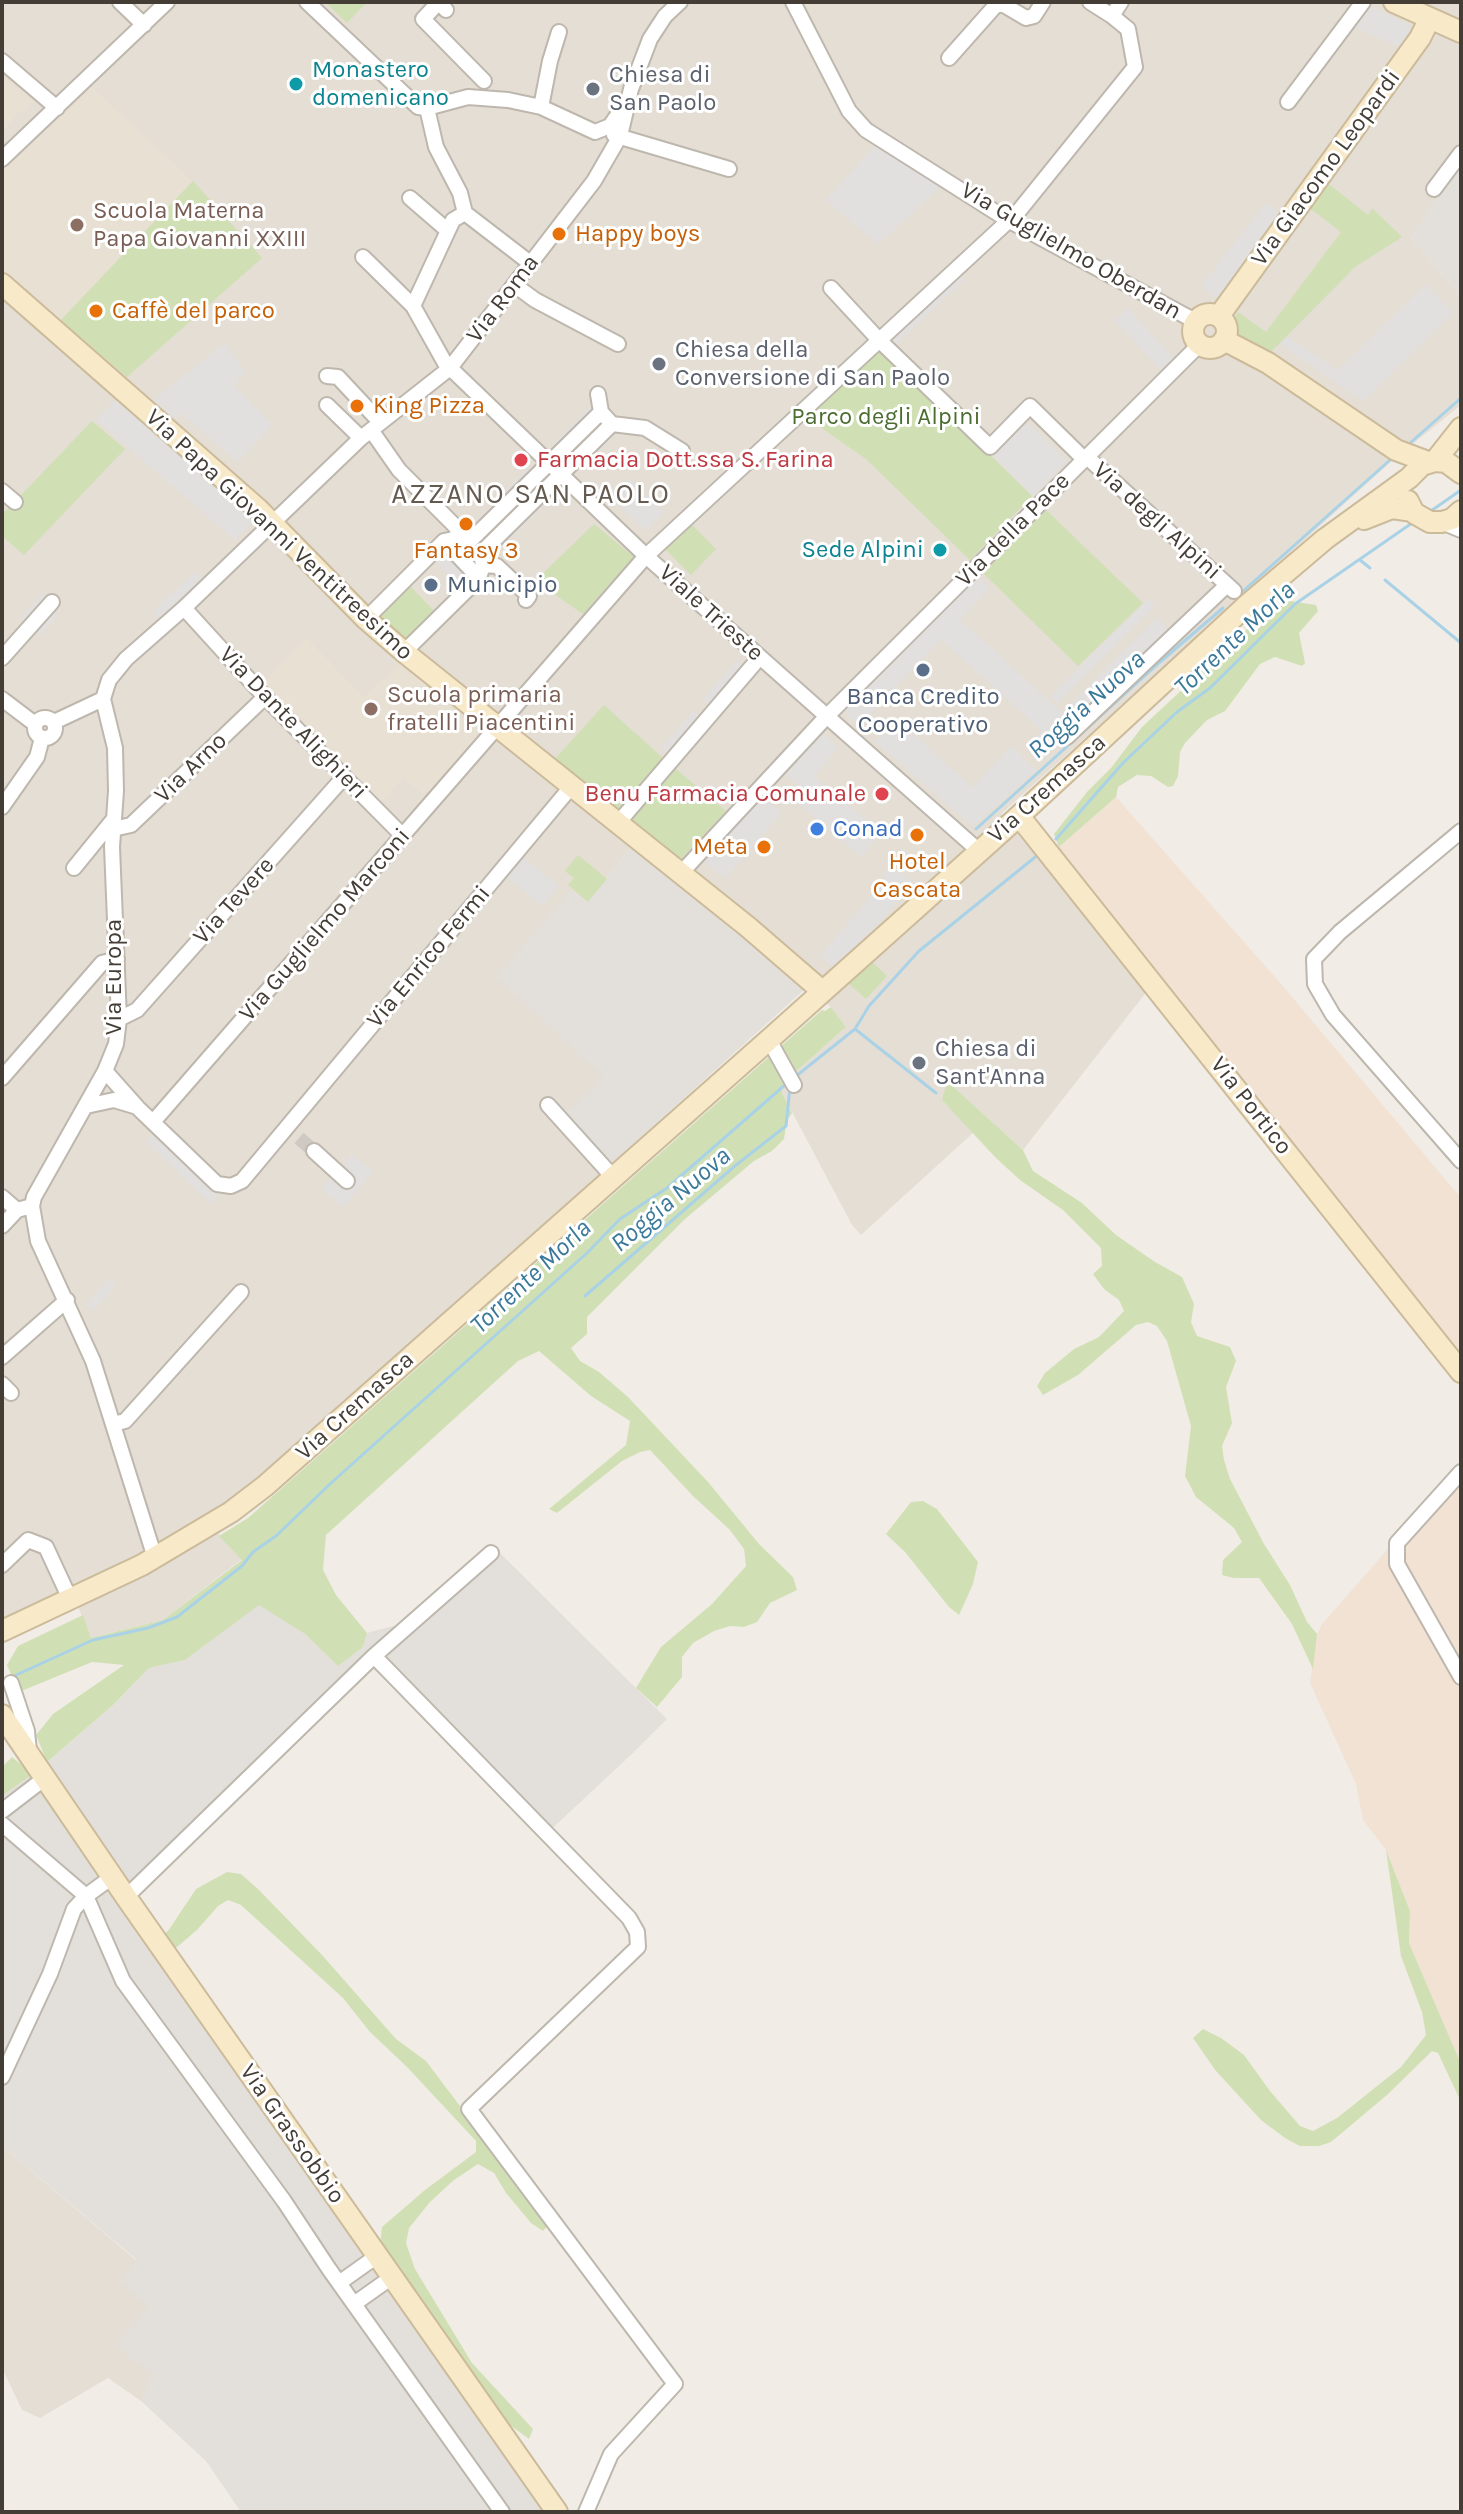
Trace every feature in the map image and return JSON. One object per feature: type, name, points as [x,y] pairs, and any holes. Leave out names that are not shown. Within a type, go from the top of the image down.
[{"type":"street","points":[[120,2],[144,25]]},
{"type":"street","points":[[2,159],[167,2]]},
{"type":"street","points":[[307,2],[418,107],[427,108],[468,97],[508,100],[541,107],[595,132],[620,136],[729,169]]},
{"type":"street","points":[[446,10],[439,2],[423,19],[453,43],[484,81],[508,100]]},
{"type":"street","points":[[595,132],[610,126],[630,96],[650,39],[678,2]]},
{"type":"street","name":"Via Guglielmo Oberdan","points":[[793,2],[849,111],[866,130],[1008,220],[1195,321]]},
{"type":"street","points":[[949,58],[996,5],[1004,5],[1026,18],[1034,16],[1043,2]]},
{"type":"street","points":[[1090,2],[1112,16],[1121,2]]},
{"type":"street","points":[[1288,102],[1363,2]]},
{"type":"street","points":[[1412,8],[1461,32]]},
{"type":"street","name":"Via Giacomo Leopardi","points":[[1219,316],[1420,38],[1412,8]]},
{"type":"street","name":"Via Guglielmo Marconi","points":[[153,1122],[646,556],[1018,212],[1135,67],[1128,29],[1112,16]]},
{"type":"street","points":[[541,107],[559,32]]},
{"type":"street","points":[[2,61],[57,108]]},
{"type":"street","points":[[468,97],[484,81]]},
{"type":"street","name":"Via Roma","points":[[273,524],[371,430],[450,368],[594,181],[620,136],[630,96]]},
{"type":"street","points":[[427,108],[436,147],[460,193],[465,213],[530,263]]},
{"type":"street","points":[[1434,189],[1461,153]]},
{"type":"street","points":[[410,198],[447,230]]},
{"type":"street","points":[[413,306],[447,230],[453,220],[465,213]]},
{"type":"street","name":"Viale Trieste","points":[[363,257],[413,306],[450,368],[646,556],[827,716],[987,844]]},
{"type":"street","name":"Via Papa Giovanni Ventitreesimo","points":[[2,284],[273,524],[366,619],[404,652],[812,979],[822,991]]},
{"type":"street","points":[[516,286],[535,300],[618,344]]},
{"type":"street","points":[[831,288],[879,340]]},
{"type":"street","name":"Via Guglielmo Oberdan","points":[[1207,313],[1219,316],[1226,327],[1224,340],[1213,348],[1199,345],[1193,335],[1195,321],[1207,313]]},
{"type":"street","name":"Via degli Alpini","points":[[879,340],[990,447],[1030,406],[1230,588],[1178,632],[1067,737]]},
{"type":"street","points":[[1224,340],[1268,363],[1422,468],[1446,462],[1461,473]]},
{"type":"street","name":"Via della Pace","points":[[681,873],[827,716],[1199,345]]},
{"type":"street","points":[[327,376],[338,377],[399,470],[457,528],[469,553],[497,566],[529,596],[526,600]]},
{"type":"street","points":[[598,394],[601,412],[612,424],[645,428],[682,451]]},
{"type":"street","points":[[327,405],[371,430]]},
{"type":"street","points":[[404,652],[469,553],[549,463],[601,412]]},
{"type":"street","points":[[366,619],[469,553],[561,474],[612,424]]},
{"type":"street","name":"Via Cremasca","points":[[7,1631],[155,1558],[231,1512],[265,1486],[1019,816],[1246,606],[1325,539],[1422,468],[1461,428]]},
{"type":"street","name":"Via Cremasca","points":[[1422,468],[1406,496],[1442,517]]},
{"type":"street","points":[[2,491],[15,502]]},
{"type":"street","name":"Via Cremasca","points":[[1325,539],[1392,508],[1442,517]]},
{"type":"street","points":[[54,722],[103,699],[109,680],[126,659],[273,524]]},
{"type":"street","points":[[2,658],[52,602]]},
{"type":"street","name":"Via Dante Alighieri","points":[[184,608],[265,697],[403,836]]},
{"type":"street","points":[[618,823],[760,657]]},
{"type":"street","name":"Via Arno","points":[[113,824],[131,825],[265,697]]},
{"type":"street","points":[[2,699],[35,724]]},
{"type":"street","name":"Via Europa","points":[[32,1206],[34,1197],[105,1071],[116,1044],[119,1019],[113,824],[115,748],[103,699]]},
{"type":"street","points":[[47,717],[54,722],[55,730],[50,737],[42,738],[35,733],[35,724],[40,718],[47,717]]},
{"type":"street","points":[[2,807],[37,757],[42,738]]},
{"type":"street","name":"Via Tevere","points":[[119,1019],[137,1010],[344,777]]},
{"type":"street","name":"Via Enrico Fermi","points":[[105,1071],[138,1108],[217,1184],[231,1186],[242,1181],[571,787]]},
{"type":"street","name":"Via Portico","points":[[1019,816],[1461,1372]]},
{"type":"street","points":[[74,868],[113,824]]},
{"type":"street","points":[[1461,831],[1340,932],[1314,959],[1315,984],[1333,1015],[1461,1161]]},
{"type":"street","points":[[987,844],[1026,836],[1041,841]]},
{"type":"street","points":[[2,1078],[102,963],[117,959]]},
{"type":"street","points":[[769,1040],[794,1085]]},
{"type":"street","points":[[86,1106],[114,1100],[138,1108]]},
{"type":"street","points":[[548,1105],[613,1177]]},
{"type":"street","points":[[287,1127],[299,1138]]},
{"type":"street","points":[[314,1151],[347,1181]]},
{"type":"street","points":[[2,1197],[17,1210]]},
{"type":"street","points":[[2,1226],[17,1210],[32,1206],[38,1241],[93,1361],[155,1558]]},
{"type":"street","points":[[113,1424],[125,1421],[241,1292]]},
{"type":"street","points":[[2,1357],[67,1300]]},
{"type":"street","points":[[1461,1472],[1397,1543],[1397,1564],[1461,1677]]},
{"type":"street","points":[[2,1565],[28,1540],[46,1547],[70,1599]]},
{"type":"street","points":[[126,1897],[374,1656],[491,1553]]},
{"type":"street","points":[[374,1656],[629,1918],[637,1932],[638,1947],[469,2109],[675,2384],[611,2454],[586,2512]]},
{"type":"street","name":"Via Grassobbio","points":[[11,1683],[27,1731],[29,1755]]},
{"type":"street","name":"Via Grassobbio","points":[[2,1715],[8,1733],[29,1755],[557,2512]]},
{"type":"street","points":[[2,1811],[45,1778]]},
{"type":"street","points":[[2,1824],[86,1896],[123,1981],[284,2201],[502,2512]]},
{"type":"street","points":[[2,2077],[50,1974],[74,1909],[112,1877]]},
{"type":"street","points":[[339,2283],[377,2256]]},
{"type":"street","points":[[354,2304],[392,2277]]},
{"type":"shaded area","points":[[2,2],[1391,2],[1414,13],[1420,2],[1461,2],[1461,163],[1411,238],[1461,296],[1461,405],[1394,459],[1001,814],[1148,990],[1023,1150],[948,1082],[942,1100],[974,1132],[861,1235],[852,1225],[782,1093],[783,1083],[846,1027],[831,1007],[632,846],[587,903],[571,890],[605,1077],[610,1165],[235,1504],[207,1521],[242,1559],[163,1620],[91,1638],[71,1590],[2,1620]]},
{"type":"shaded area","points":[[1367,5],[1410,25],[1410,39],[1404,49],[1352,26]]},
{"type":"shaded area","points":[[2,74],[34,100],[24,113],[20,111],[5,130],[2,127]]},
{"type":"shaded area","name":"Scuola Materna Papa Giovanni XXIII","points":[[92,87],[193,181],[61,320],[2,269],[2,171]]},
{"type":"shaded area","points":[[878,142],[944,184],[878,244],[826,200]]},
{"type":"shaded area","points":[[1461,163],[1461,296],[1411,238]]},
{"type":"shaded area","points":[[1266,203],[1282,215],[1217,299],[1201,286]]},
{"type":"shaded area","points":[[960,274],[965,280],[895,345],[890,339]]},
{"type":"shaded area","points":[[1426,284],[1453,313],[1363,401],[1280,344],[1287,337],[1338,370]]},
{"type":"shaded area","points":[[1127,308],[1175,359],[1162,371],[1114,320]]},
{"type":"shaded area","points":[[224,343],[246,372],[234,386],[272,425],[238,462],[180,413],[175,418],[154,400]]},
{"type":"shaded area","points":[[116,399],[255,519],[235,540],[96,420]]},
{"type":"shaded area","points":[[594,402],[621,429],[579,472],[552,445]]},
{"type":"shaded area","points":[[1025,420],[1067,461],[1033,496],[991,454]]},
{"type":"shaded area","points":[[529,467],[555,494],[492,557],[467,531]]},
{"type":"shaded area","points":[[630,479],[664,511],[645,531],[611,499]]},
{"type":"shaded area","points":[[442,550],[469,578],[461,587],[433,559]]},
{"type":"shaded area","points":[[196,572],[204,580],[160,619],[153,611]]},
{"type":"shaded area","points":[[976,575],[989,588],[960,620],[1069,719],[1041,749],[1033,742],[1042,731],[941,639],[859,726],[843,711]]},
{"type":"shaded area","points":[[42,593],[49,599],[44,604],[58,616],[40,636],[20,619]]},
{"type":"shaded area","points":[[1148,599],[1155,606],[1057,703],[1050,696]]},
{"type":"shaded area","points":[[1157,618],[1171,632],[1084,717],[1071,703]]},
{"type":"shaded area","name":"Scuola primaria fratelli Piacentini","points":[[307,638],[364,697],[401,662],[481,734],[426,797],[403,778],[381,803],[263,682]]},
{"type":"shaded area","points":[[737,660],[743,665],[709,705],[702,700]]},
{"type":"shaded area","points":[[693,711],[700,716],[668,754],[661,748]]},
{"type":"shaded area","points":[[897,719],[973,788],[1011,746],[1036,771],[972,826],[875,741]]},
{"type":"shaded area","points":[[822,734],[838,747],[814,776],[881,833],[861,857],[800,804],[808,795],[785,773]]},
{"type":"shaded area","points":[[762,796],[781,813],[725,879],[703,860]]},
{"type":"shaded area","points":[[1116,797],[1282,985],[1461,1198],[1461,1363],[1059,847]]},
{"type":"shaded area","points":[[632,846],[805,989],[610,1165],[564,1115],[604,1077],[496,977],[571,890],[587,903]]},
{"type":"shaded area","points":[[523,857],[559,886],[542,906],[507,877]]},
{"type":"shaded area","points":[[892,864],[913,883],[873,930],[833,967],[820,956],[886,878],[883,874]]},
{"type":"shaded area","points":[[153,1134],[218,1197],[211,1204],[146,1141]]},
{"type":"shaded area","points":[[352,1154],[373,1172],[343,1207],[322,1189]]},
{"type":"shaded area","points":[[110,1279],[117,1285],[93,1311],[86,1304]]},
{"type":"shaded area","points":[[1461,1466],[1461,2064],[1409,1943],[1410,1911],[1386,1850],[1363,1820],[1356,1784],[1310,1683],[1317,1634],[1322,1624]]},
{"type":"shaded area","points":[[494,1547],[667,1719],[634,1752],[543,1837],[417,1707],[373,1669],[242,1791],[136,1896],[47,1762],[113,1705],[149,1668],[185,1660],[259,1604],[305,1634],[338,1665],[363,1647],[367,1633],[404,1623]]},
{"type":"shaded area","points":[[33,1774],[549,2512],[241,2512],[206,2461],[141,2401],[152,2374],[114,2345],[148,2307],[119,2281],[137,2260],[2,2146],[2,1796]]},
{"type":"shaded area","points":[[2,2146],[137,2261],[148,2306],[153,2374],[141,2401],[108,2378],[40,2418],[22,2410],[2,2368]]},
{"type":"green space","points":[[325,2],[367,2],[347,23]]},
{"type":"green space","points":[[193,181],[262,258],[127,377],[61,320]]},
{"type":"green space","points":[[1325,181],[1368,215],[1372,208],[1402,237],[1355,267],[1271,352],[1239,334],[1234,320],[1238,312],[1266,332],[1341,232],[1307,206]]},
{"type":"green space","name":"Parco degli Alpini","points":[[880,347],[1032,496],[970,560],[866,459],[806,417]]},
{"type":"green space","points":[[92,421],[125,449],[24,555],[2,536],[2,515]]},
{"type":"green space","points":[[1046,510],[1143,603],[1078,666],[983,573]]},
{"type":"green space","points":[[690,523],[716,549],[691,575],[665,549]]},
{"type":"green space","points":[[594,524],[634,557],[583,614],[535,581]]},
{"type":"green space","points":[[408,584],[435,612],[406,641],[376,615]]},
{"type":"green space","points":[[1290,601],[1316,605],[1318,611],[1299,633],[1305,663],[1302,666],[1275,657],[1260,664],[1225,711],[1207,720],[1185,743],[1173,786],[1168,787],[1151,776],[1137,775],[1118,787],[1116,797],[1059,847],[1054,834],[1142,727],[1259,618]]},
{"type":"green space","points":[[604,705],[663,758],[618,810],[554,760]]},
{"type":"green space","points":[[676,769],[726,811],[681,859],[631,821]]},
{"type":"green space","points":[[578,855],[607,879],[588,902],[568,885],[574,878],[565,871]]},
{"type":"green space","points":[[872,962],[887,976],[866,999],[848,983]]},
{"type":"green space","points":[[831,1007],[846,1027],[783,1083],[782,1093],[792,1113],[787,1120],[784,1139],[685,1219],[587,1317],[587,1334],[571,1348],[580,1361],[599,1372],[628,1397],[708,1482],[759,1544],[793,1577],[797,1590],[770,1603],[757,1622],[714,1631],[693,1643],[682,1657],[682,1677],[657,1707],[636,1688],[661,1647],[712,1604],[746,1566],[744,1549],[730,1530],[650,1450],[622,1461],[557,1513],[549,1509],[626,1445],[630,1421],[591,1396],[539,1351],[518,1361],[326,1535],[323,1570],[336,1595],[367,1633],[363,1647],[338,1666],[305,1634],[259,1605],[185,1660],[149,1668],[113,1705],[47,1762],[36,1735],[53,1714],[124,1665],[92,1662],[19,1692],[7,1665],[18,1646],[83,1615],[91,1638],[163,1620],[242,1560],[219,1536],[248,1518],[822,1010]]},
{"type":"green space","points":[[947,1081],[1023,1150],[1033,1171],[1082,1203],[1116,1235],[1182,1277],[1194,1304],[1191,1322],[1197,1336],[1230,1347],[1236,1361],[1226,1387],[1232,1423],[1222,1446],[1224,1460],[1230,1479],[1264,1544],[1290,1585],[1307,1622],[1317,1634],[1313,1669],[1292,1624],[1259,1578],[1222,1575],[1223,1560],[1242,1542],[1234,1528],[1196,1497],[1185,1476],[1191,1426],[1167,1341],[1157,1326],[1148,1322],[1136,1325],[1078,1375],[1043,1395],[1037,1386],[1045,1373],[1074,1349],[1099,1337],[1124,1311],[1119,1300],[1104,1289],[1093,1274],[1102,1266],[1101,1248],[1063,1210],[1020,1180],[995,1157],[942,1100]]},
{"type":"green space","points":[[923,1501],[937,1509],[978,1562],[973,1584],[959,1615],[886,1534],[911,1502]]},
{"type":"green space","points":[[12,1757],[33,1774],[2,1796],[2,1767]]},
{"type":"green space","points":[[1386,1850],[1410,1911],[1409,1943],[1461,2064],[1461,2102],[1438,2053],[1432,2051],[1387,2095],[1331,2142],[1319,2146],[1300,2146],[1261,2120],[1216,2071],[1193,2038],[1203,2029],[1244,2055],[1300,2126],[1313,2131],[1337,2118],[1401,2067],[1426,2035],[1422,2012],[1401,1956]]},
{"type":"green space","points":[[227,1872],[241,1874],[258,1889],[322,1955],[396,2039],[426,2061],[549,2224],[543,2231],[531,2223],[494,2173],[478,2164],[430,2202],[409,2228],[406,2243],[415,2269],[472,2363],[533,2429],[529,2439],[506,2422],[380,2244],[382,2227],[476,2152],[476,2141],[370,2032],[343,1998],[241,1905],[228,1900],[218,1906],[197,1930],[172,1948],[162,1935],[168,1931],[196,1889]]},
{"type":"waterway","name":"Roggia Nuova","points":[[1409,444],[1461,398]]},
{"type":"waterway","name":"Roggia Nuova","points":[[1242,592],[1390,460]]},
{"type":"waterway","name":"Torrente Morla","points":[[1428,513],[1461,490]]},
{"type":"waterway","name":"Torrente Morla","points":[[1056,839],[1123,763],[1177,712],[1210,688],[1295,604],[1415,521]]},
{"type":"waterway","points":[[1360,560],[1370,568]]},
{"type":"waterway","points":[[1385,580],[1461,643]]},
{"type":"waterway","name":"Roggia Nuova","points":[[976,829],[1223,608]]},
{"type":"waterway","name":"Torrente Morla","points":[[795,1077],[855,1029],[869,1006],[919,951],[1039,854]]},
{"type":"waterway","points":[[855,1029],[936,1093]]},
{"type":"waterway","name":"Torrente Morla","points":[[16,1675],[93,1640],[148,1628],[177,1617],[276,1536],[587,1253],[620,1219],[667,1188],[786,1084]]},
{"type":"waterway","name":"Roggia Nuova","points":[[585,1296],[736,1165],[786,1126],[790,1087]]},
{"type":"tunnel","points":[[299,1138],[314,1151]]},
{"type":"place","name":"Monastero domenicano","points":[[296,84]]},
{"type":"place","name":"Chiesa di San Paolo","points":[[593,89]]},
{"type":"place","name":"Scuola Materna Papa Giovanni XXIII","points":[[77,225]]},
{"type":"place","name":"Happy boys","points":[[559,234]]},
{"type":"place","name":"Caffè del parco","points":[[96,311]]},
{"type":"place","name":"Chiesa della Conversione di San Paolo","points":[[659,364]]},
{"type":"place","name":"King Pizza","points":[[357,406]]},
{"type":"place","name":"Farmacia Dott.ssa S. Farina","points":[[521,460]]},
{"type":"place","name":"Fantasy 3","points":[[466,524]]},
{"type":"place","name":"Sede Alpini","points":[[940,550]]},
{"type":"place","name":"Municipio","points":[[431,585]]},
{"type":"place","name":"Banca Credito Cooperativo","points":[[923,670]]},
{"type":"place","name":"Scuola primaria fratelli Piacentini","points":[[371,709]]},
{"type":"place","name":"Benu Farmacia Comunale","points":[[882,794]]},
{"type":"place","name":"Conad","points":[[817,829]]},
{"type":"place","name":"Hotel Cascata","points":[[917,835]]},
{"type":"place","name":"Meta","points":[[764,847]]},
{"type":"place","name":"Chiesa di Sant'Anna","points":[[919,1063]]},
{"type":"district","name":"AZZANO SAN PAOLO","points":[[531,495]]}]
